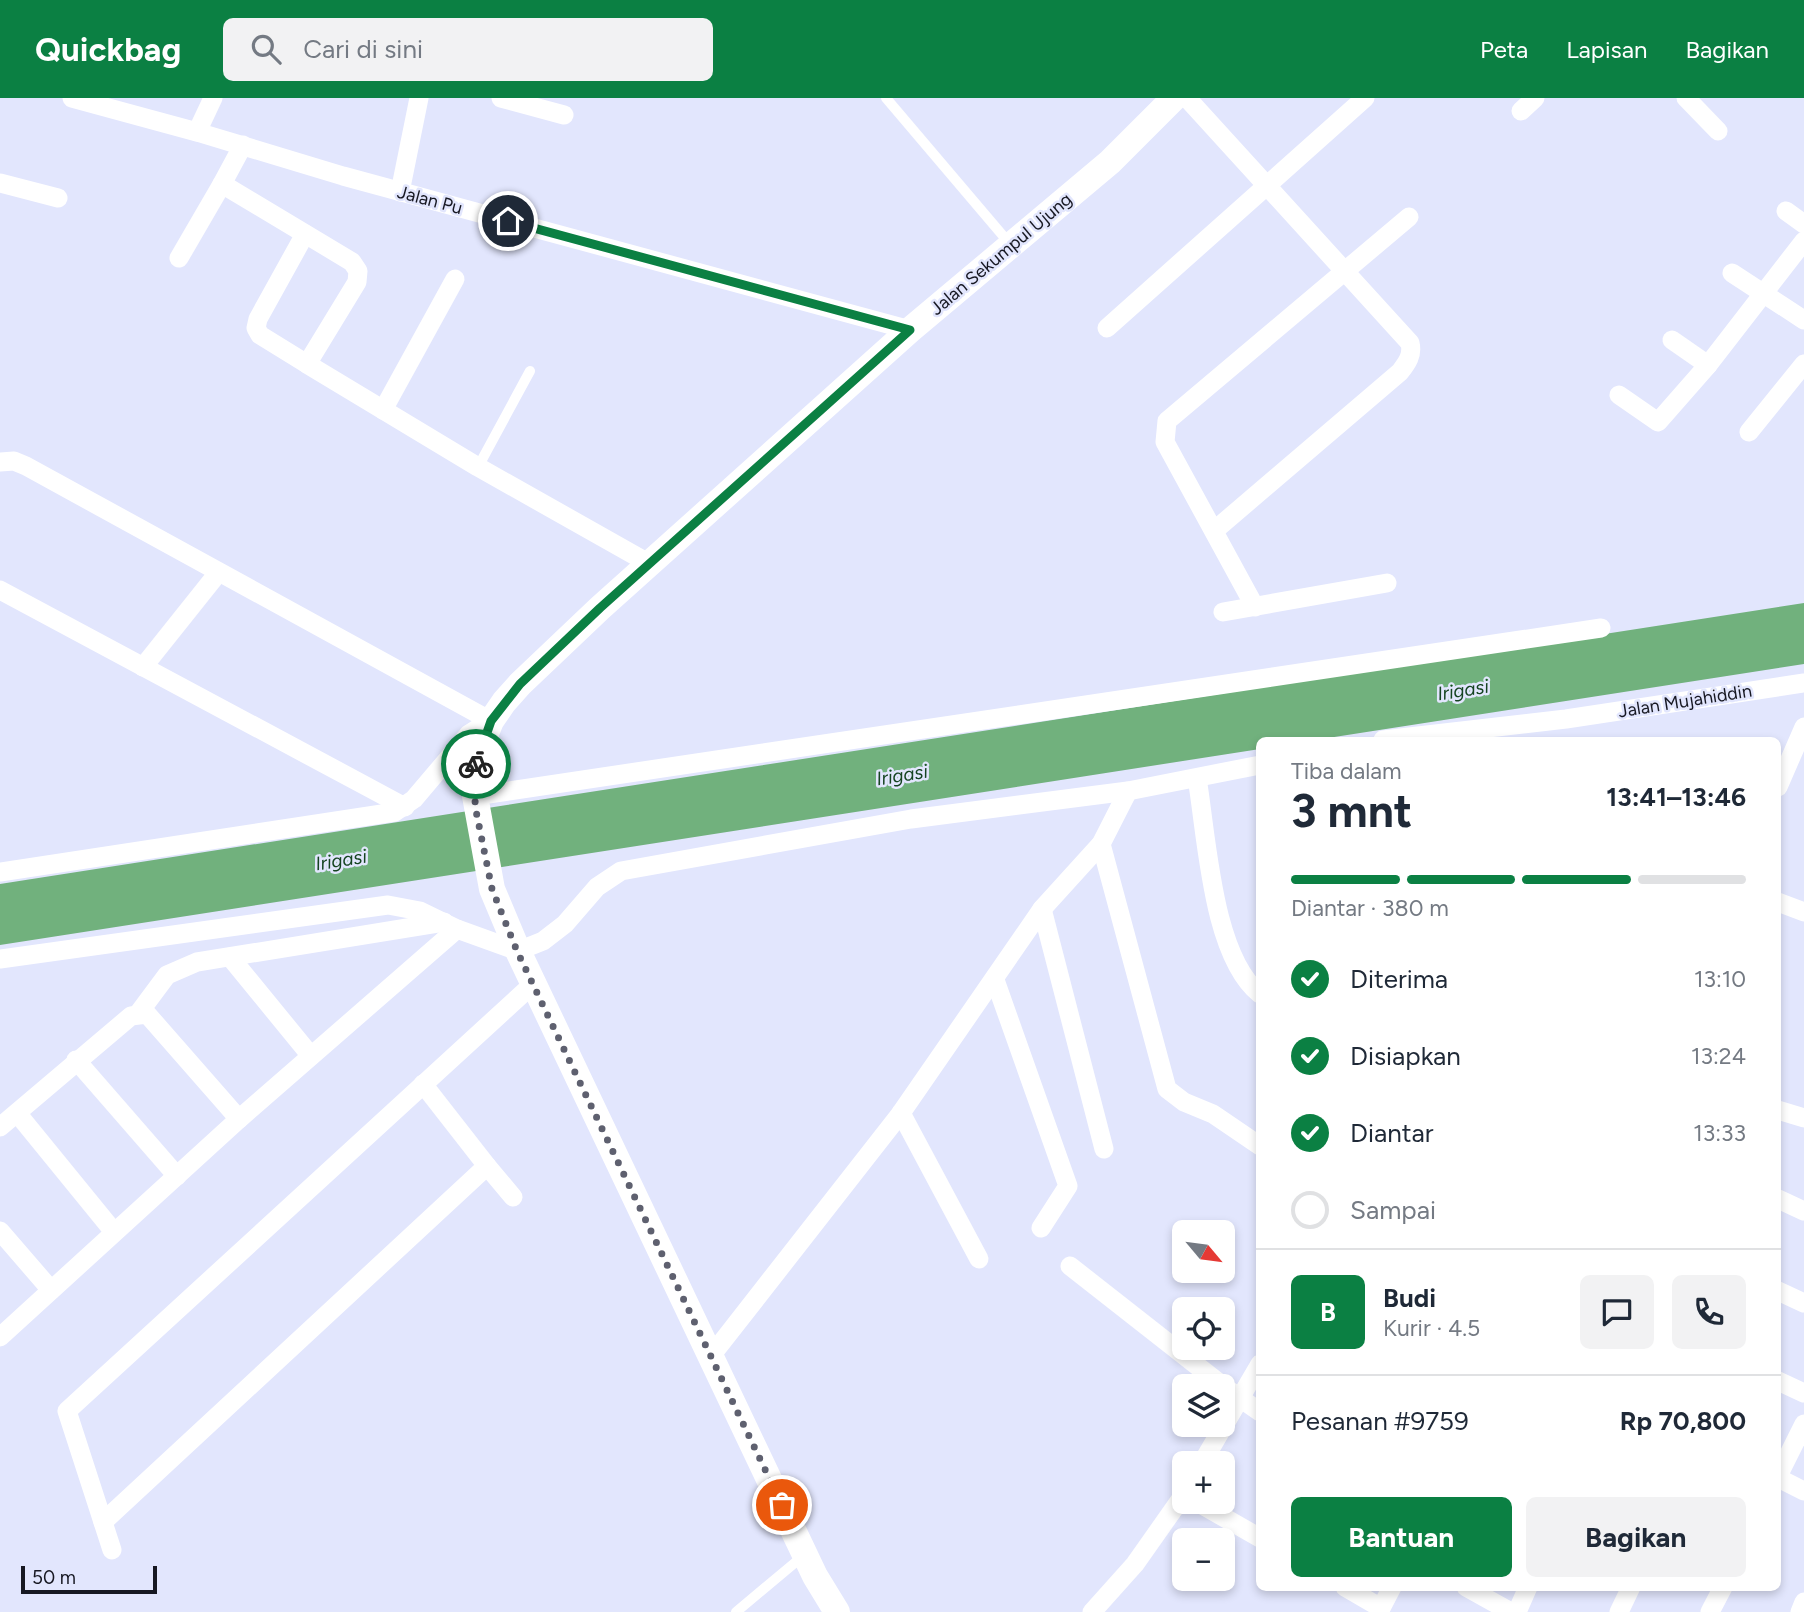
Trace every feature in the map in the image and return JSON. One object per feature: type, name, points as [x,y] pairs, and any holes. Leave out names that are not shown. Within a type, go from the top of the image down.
[{"type":"main road","name":"Jalan Sekumpul Ujung","points":[[517,951],[492,889],[475,801],[477,762],[490,724],[520,684],[910,330],[1110,162],[1174,98]]},
{"type":"main road","points":[[517,951],[805,1555],[837,1612]]},
{"type":"street","name":"Jalan Pu","points":[[72,98],[400,192],[910,330]]},
{"type":"street","points":[[197,132],[213,98]]},
{"type":"street","points":[[400,192],[419,98]]},
{"type":"street","points":[[501,98],[564,115]]},
{"type":"street","points":[[1187,98],[1410,343],[1412,350],[1408,362],[1214,530]]},
{"type":"street","points":[[1107,328],[1365,98]]},
{"type":"street","points":[[1686,98],[1717,131]]},
{"type":"street","points":[[179,258],[243,145]]},
{"type":"street","points":[[0,183],[58,198]]},
{"type":"street","points":[[222,184],[352,262],[358,271],[357,282],[307,364]]},
{"type":"street","points":[[1786,211],[1804,224]]},
{"type":"street","points":[[1255,607],[1165,442],[1167,421],[1409,218]]},
{"type":"street","points":[[306,234],[258,319],[256,328],[260,335],[478,467],[650,564]]},
{"type":"street","points":[[1619,395],[1658,422],[1708,365],[1804,241]]},
{"type":"street","points":[[1732,273],[1804,320]]},
{"type":"street","points":[[383,410],[455,279]]},
{"type":"street","points":[[1672,340],[1708,365]]},
{"type":"street","points":[[1749,432],[1804,364]]},
{"type":"street","points":[[0,462],[14,461],[26,466],[490,724]]},
{"type":"street","points":[[143,667],[218,573]]},
{"type":"street","points":[[1223,612],[1387,583]]},
{"type":"street","points":[[0,590],[405,807]]},
{"type":"street","points":[[475,801],[1601,628]]},
{"type":"street","name":"Jalan Mujahiddin","points":[[1409,737],[1566,719],[1804,683]]},
{"type":"street","points":[[0,872],[395,812],[405,807],[469,734],[490,724]]},
{"type":"street","points":[[1781,780],[1804,727]]},
{"type":"street","points":[[0,960],[388,905],[405,906],[517,951],[543,942],[565,924],[597,887],[621,871],[911,818],[1128,791],[1256,766]]},
{"type":"street","points":[[1198,778],[1220,921],[1234,962],[1256,989]]},
{"type":"street","points":[[711,1356],[901,1114],[1042,909],[1101,844],[1128,791]]},
{"type":"street","points":[[1101,844],[1167,1089],[1184,1102],[1213,1114],[1256,1143]]},
{"type":"street","points":[[1781,903],[1804,912]]},
{"type":"street","points":[[1042,909],[1104,1149]]},
{"type":"street","points":[[138,1014],[167,975],[181,967],[230,957],[451,926]]},
{"type":"street","points":[[0,1337],[451,926]]},
{"type":"street","points":[[230,957],[311,1056]]},
{"type":"street","points":[[995,980],[1068,1186],[1041,1228]]},
{"type":"street","points":[[112,1550],[66,1411],[533,984]]},
{"type":"street","points":[[0,1127],[76,1060],[131,1016],[138,1014],[147,1014],[239,1119]]},
{"type":"street","points":[[76,1060],[177,1176]]},
{"type":"street","points":[[423,1084],[513,1197]]},
{"type":"street","points":[[1781,1111],[1804,1118]]},
{"type":"street","points":[[17,1113],[114,1232]]},
{"type":"street","points":[[901,1114],[979,1259]]},
{"type":"street","points":[[103,1522],[487,1166]]},
{"type":"street","points":[[1781,1200],[1804,1211]]},
{"type":"street","points":[[0,1231],[51,1290]]},
{"type":"street","points":[[1070,1266],[1208,1374]]},
{"type":"street","points":[[1781,1292],[1804,1303]]},
{"type":"street","points":[[1209,1451],[1256,1371]]},
{"type":"street","points":[[1781,1382],[1804,1393]]},
{"type":"street","points":[[1235,1395],[1256,1409]]},
{"type":"street","points":[[1781,1471],[1804,1424]]},
{"type":"street","points":[[1781,1479],[1804,1491]]},
{"type":"street","points":[[1092,1612],[1135,1564],[1172,1511]]},
{"type":"street","points":[[1218,1514],[1256,1536]]},
{"type":"street","points":[[1351,1591],[1380,1610],[1390,1591]]},
{"type":"street","points":[[1473,1591],[1511,1612]]},
{"type":"street","points":[[1517,1612],[1526,1591]]},
{"type":"street","points":[[1619,1612],[1629,1591]]},
{"type":"street","points":[[1710,1612],[1721,1591]]},
{"type":"street","points":[[1800,1612],[1804,1602]]},
{"type":"lane","points":[[886,98],[1012,246]]},
{"type":"lane","points":[[478,467],[530,371]]},
{"type":"lane","points":[[736,1612],[805,1555]]},
{"type":"water","name":"Irigasi","points":[[1804,603],[1804,664],[1334,737],[1256,737],[1256,750],[0,945],[0,884]]},
{"type":"way so far","points":[[476,764],[475,806],[492,889],[517,951],[782,1505]]},
{"type":"route","points":[[476,764],[491,721],[520,684],[600,608],[910,330],[508,221]]}]
